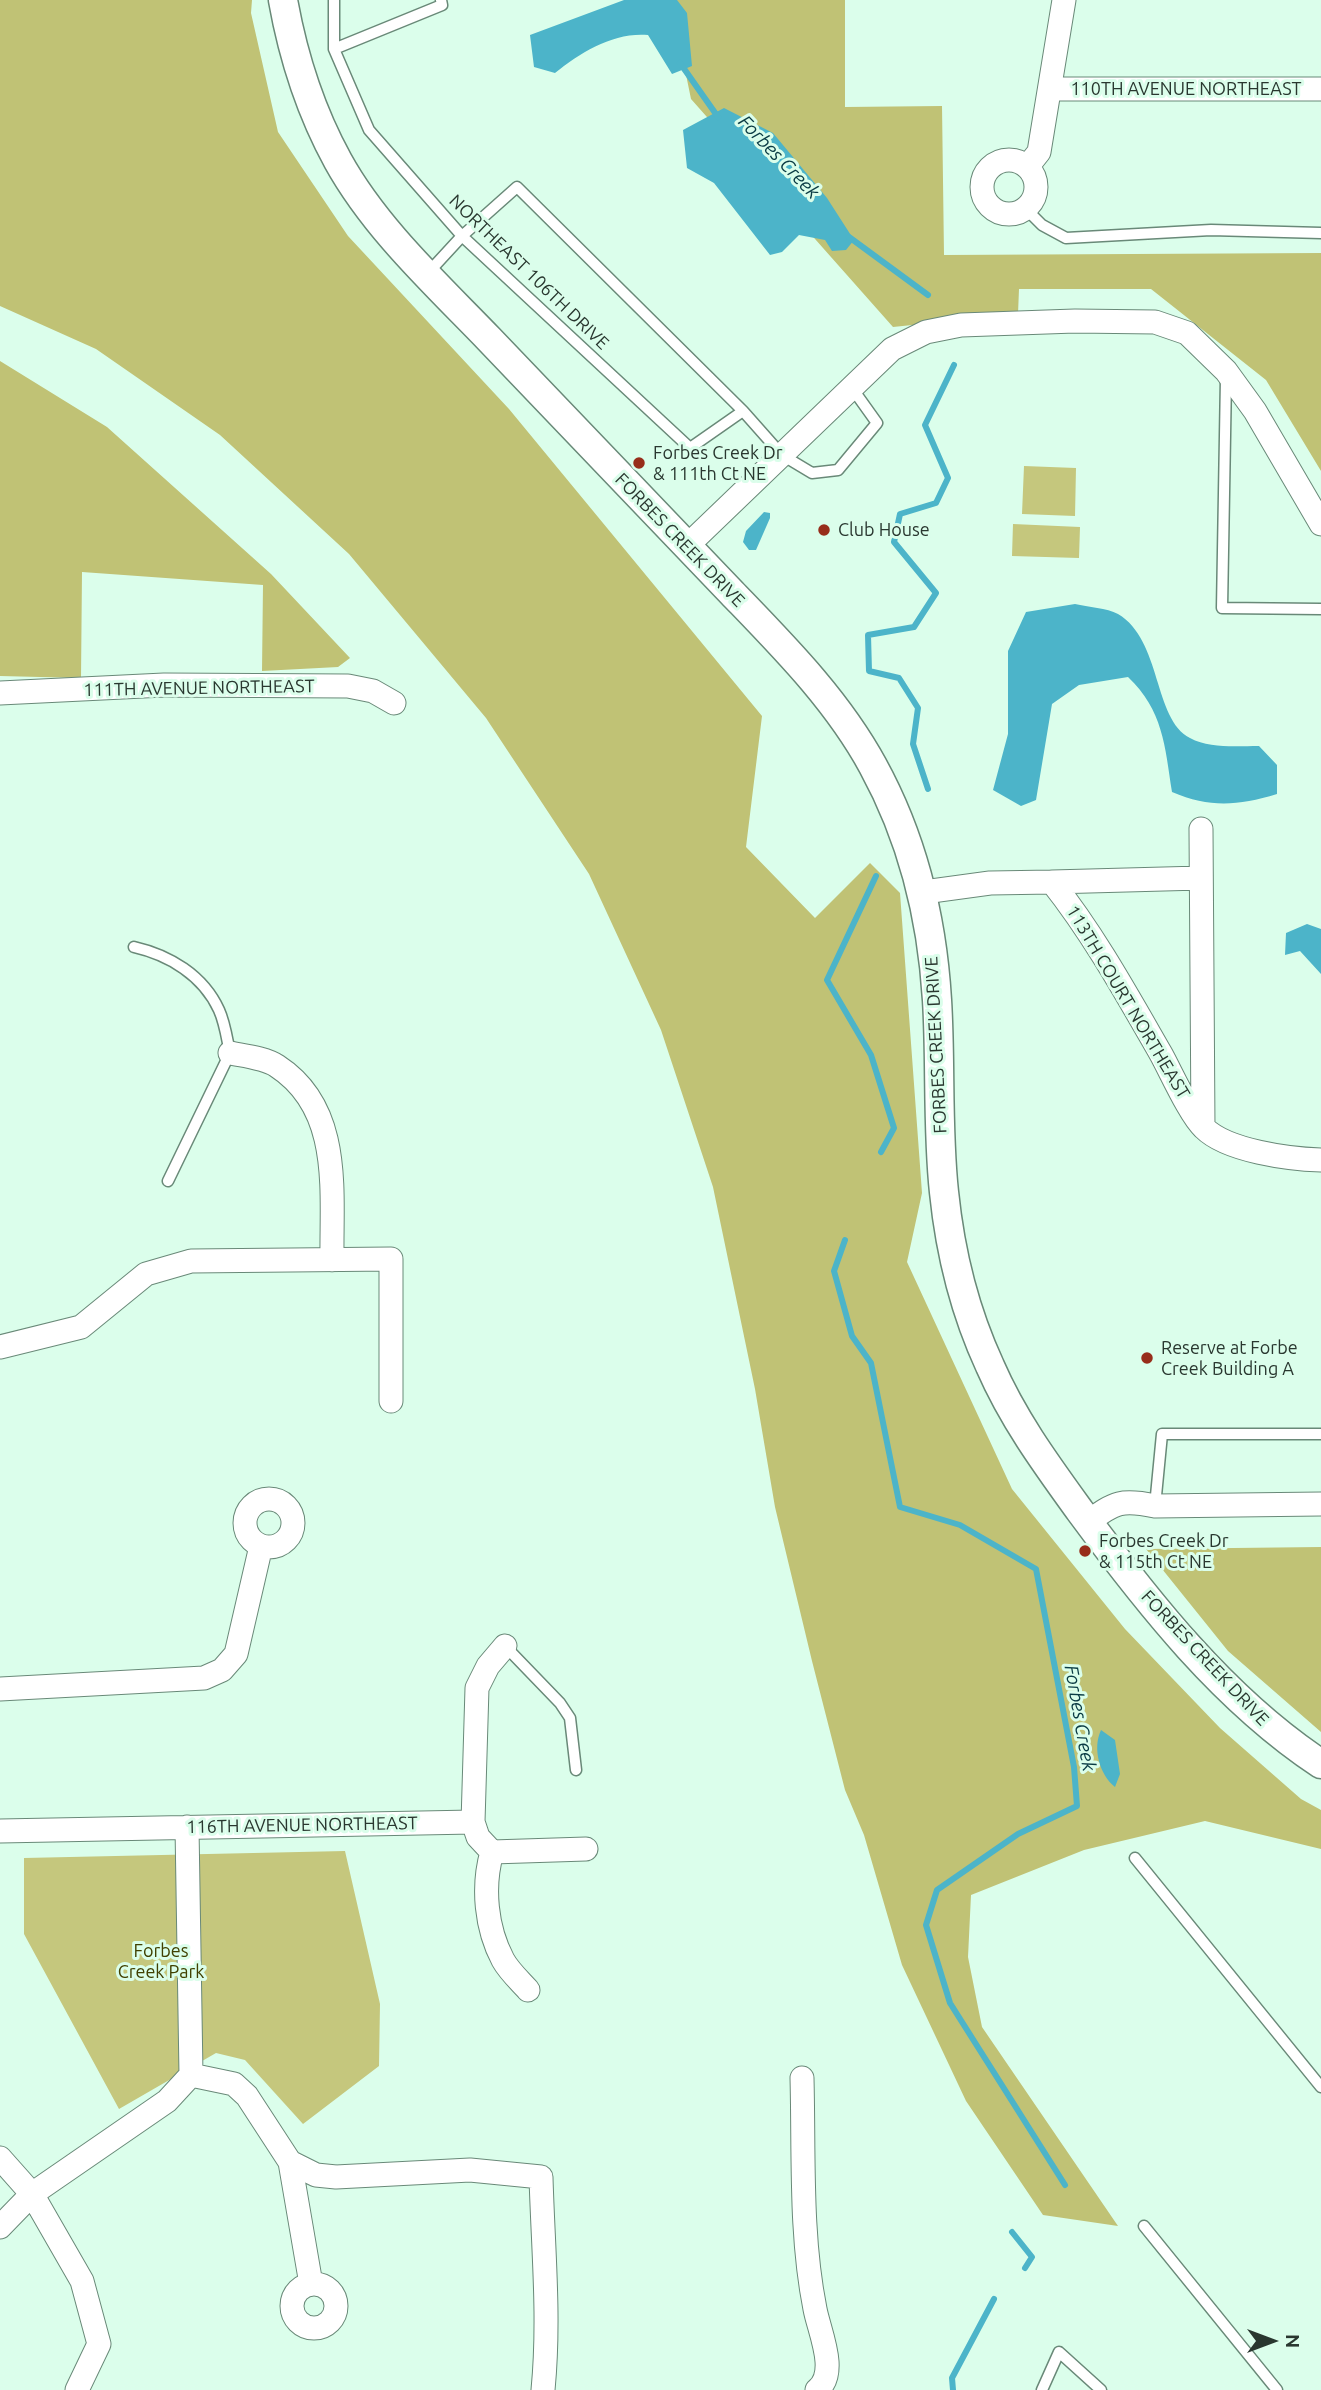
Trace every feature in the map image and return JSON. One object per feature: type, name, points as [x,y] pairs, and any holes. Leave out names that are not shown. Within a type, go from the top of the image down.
[{"type":"street","name":"FORBES CREEK DRIVE","points":[[283,0],[292,46],[312,107],[338,162],[373,214],[618,477],[827,694],[872,765],[905,832],[924,892],[937,998],[943,1186],[950,1238],[973,1325],[991,1370],[1030,1442],[1139,1587],[1217,1676],[1277,1734],[1321,1764]]},
{"type":"street","points":[[1027,167],[1039,152],[1064,0]]},
{"type":"street","name":"110TH AVENUE NORTHEAST","points":[[1050,89],[1321,89]]},
{"type":"street","points":[[1011,160],[1027,167],[1035,181],[1035,189],[1025,208],[1015,213],[998,211],[986,201],[982,184],[989,169],[1003,161],[1011,160]]},
{"type":"street","points":[[687,546],[892,349],[926,332],[961,325],[1075,321],[1155,322],[1187,334],[1226,370],[1255,411],[1321,524]]},
{"type":"street","name":"111TH AVENUE NORTHEAST","points":[[0,693],[164,685],[348,686],[373,691],[394,703]]},
{"type":"street","points":[[1201,829],[1203,1128],[1225,1142],[1296,1159],[1321,1160]]},
{"type":"street","points":[[924,892],[990,883],[1201,878]]},
{"type":"street","name":"113TH COURT NORTHEAST","points":[[1052,882],[1073,909],[1125,990],[1203,1128]]},
{"type":"street","points":[[230,1053],[275,1064],[304,1087],[323,1121],[331,1157],[332,1260]]},
{"type":"street","points":[[0,1347],[81,1327],[146,1273],[191,1261],[391,1259],[391,1401]]},
{"type":"street","points":[[1088,1522],[1109,1506],[1128,1500],[1155,1507],[1321,1504]]},
{"type":"street","points":[[0,1689],[204,1678],[222,1671],[236,1654],[261,1546]]},
{"type":"street","points":[[505,1646],[488,1666],[477,1688],[473,1822],[478,1837],[492,1852],[586,1849]]},
{"type":"street","name":"116TH AVENUE NORTHEAST","points":[[0,1831],[473,1822]]},
{"type":"street","points":[[0,2227],[32,2194],[167,2101],[191,2075],[187,1827]]},
{"type":"street","points":[[492,1852],[486,1872],[488,1916],[503,1961],[528,1990]]},
{"type":"street","points":[[191,2075],[234,2084],[247,2096],[290,2162],[311,2284]]},
{"type":"street","points":[[802,2078],[805,2201],[814,2306],[828,2362],[821,2386],[817,2390]]},
{"type":"street","points":[[0,2158],[32,2194],[82,2281],[99,2344],[77,2390]]},
{"type":"street","points":[[290,2162],[316,2175],[336,2177],[470,2170],[541,2177],[547,2252],[547,2352],[543,2390]]},
{"type":"lane","name":"NORTHEAST 106TH DRIVE","points":[[334,0],[334,49],[369,130],[462,236],[690,448],[743,411]]},
{"type":"lane","points":[[334,49],[442,5],[441,0]]},
{"type":"lane","points":[[427,274],[462,236],[517,187],[743,411],[782,455],[812,473],[838,470],[877,423],[852,388]]},
{"type":"lane","points":[[1025,208],[1042,225],[1066,238],[1210,230],[1321,233]]},
{"type":"lane","points":[[1226,370],[1222,608],[1321,609]]},
{"type":"lane","points":[[134,947],[163,954],[190,973],[219,1009],[230,1053],[168,1181]]},
{"type":"lane","points":[[1155,1507],[1162,1434],[1321,1434]]},
{"type":"lane","points":[[505,1646],[560,1703],[570,1718],[576,1770]]},
{"type":"lane","points":[[1135,1858],[1321,2087]]},
{"type":"lane","points":[[1144,2226],[1278,2390]]},
{"type":"lane","points":[[1042,2390],[1059,2352],[1101,2390]]},
{"type":"green space","points":[[0,0],[252,0],[251,13],[278,132],[348,236],[509,409],[762,716],[746,847],[815,918],[870,863],[900,893],[922,1193],[907,1262],[1012,1489],[1125,1629],[1220,1728],[1301,1799],[1321,1810],[1321,1849],[1205,1821],[1084,1850],[971,1895],[968,1957],[982,2027],[1118,2226],[1043,2215],[966,2101],[902,1965],[864,1835],[845,1790],[812,1661],[775,1507],[755,1389],[713,1187],[661,1030],[589,874],[486,718],[349,554],[220,435],[96,349],[0,306]]},
{"type":"green space","points":[[661,0],[845,0],[845,107],[942,106],[944,255],[1321,253],[1321,471],[1266,380],[1151,289],[1019,289],[1018,314],[893,327],[691,99],[674,16]]},
{"type":"green space","points":[[0,361],[107,427],[271,574],[350,658],[338,667],[262,671],[263,585],[82,572],[81,678],[0,676]]},
{"type":"green space","points":[[1024,466],[1076,468],[1075,516],[1022,514]]},
{"type":"green space","points":[[1013,524],[1080,527],[1079,558],[1012,556]]},
{"type":"green space","points":[[1321,1547],[1321,1732],[1228,1651],[1146,1549]]},
{"type":"green space","name":"Forbes Creek Park","points":[[345,1851],[380,2004],[379,2066],[303,2124],[245,2060],[216,2053],[119,2109],[24,1934],[24,1858]]},
{"type":"water","points":[[624,0],[677,0],[687,13],[692,66],[672,74],[648,35],[635,35],[598,45],[555,73],[534,67],[530,35]]},
{"type":"water","points":[[724,108],[773,133],[827,198],[854,240],[846,250],[832,251],[825,240],[799,235],[782,252],[770,255],[714,183],[687,168],[683,130]]},
{"type":"water","points":[[764,512],[770,513],[770,518],[756,550],[749,550],[743,542],[746,531]]},
{"type":"water","points":[[1075,604],[1114,612],[1132,626],[1143,642],[1169,714],[1178,728],[1190,738],[1206,744],[1259,746],[1277,765],[1277,794],[1224,804],[1199,801],[1172,792],[1164,744],[1155,716],[1149,702],[1128,677],[1079,685],[1052,704],[1036,800],[1021,806],[993,790],[1008,734],[1008,651],[1026,612]]},
{"type":"water","points":[[1307,924],[1321,929],[1321,974],[1300,951],[1285,955],[1286,933]]},
{"type":"water","points":[[1101,1730],[1115,1740],[1120,1774],[1115,1787],[1105,1776],[1099,1761],[1097,1745]]},
{"type":"waterway","name":"Forbes Creek","points":[[680,63],[718,117]]},
{"type":"waterway","name":"Forbes Creek","points":[[849,237],[928,295]]},
{"type":"waterway","name":"Forbes Creek","points":[[928,789],[913,744],[918,708],[899,678],[869,671],[868,635],[914,627],[936,593],[894,542],[900,514],[936,503],[948,478],[925,425],[954,365]]},
{"type":"waterway","name":"Forbes Creek","points":[[876,876],[827,980],[871,1055],[894,1128],[881,1152]]},
{"type":"waterway","name":"Forbes Creek","points":[[845,1240],[834,1271],[852,1336],[871,1363],[900,1507],[960,1525],[1036,1569],[1074,1767],[1077,1806],[1018,1834],[937,1890],[926,1925],[950,2003],[1065,2185]]},
{"type":"waterway","name":"Forbes Creek","points":[[1012,2232],[1032,2257],[1025,2268]]},
{"type":"waterway","name":"Forbes Creek","points":[[953,2390],[952,2378],[994,2299]]},
{"type":"place","name":"Forbes Creek Dr & 111th Ct NE","points":[[639,463]]},
{"type":"place","name":"Club House","points":[[824,530]]},
{"type":"place","name":"Reserve at Forbe Creek Building A","points":[[1147,1358]]},
{"type":"place","name":"Forbes Creek Dr & 115th Ct NE","points":[[1085,1551]]}]
